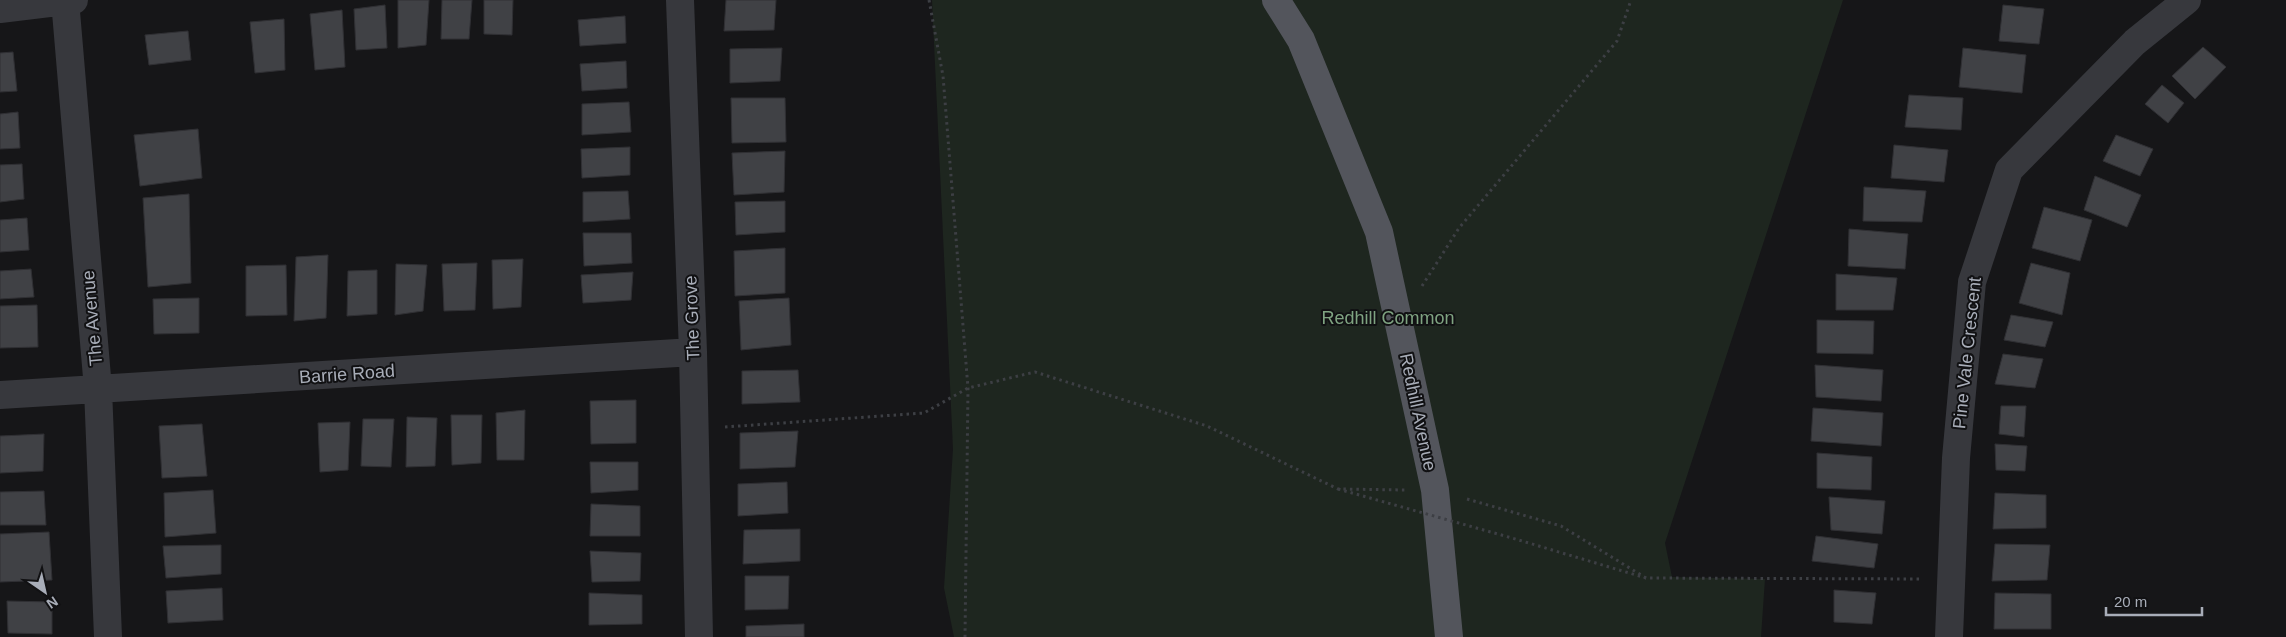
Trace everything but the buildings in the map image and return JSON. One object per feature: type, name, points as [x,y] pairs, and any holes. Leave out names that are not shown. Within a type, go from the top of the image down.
[{"type":"main road","name":"Redhill Avenue","points":[[1276,0],[1301,40],[1379,232],[1435,490],[1449,637]]},
{"type":"street","points":[[0,9],[68,0]]},
{"type":"street","name":"The Avenue","points":[[68,0],[98,389],[108,637]]},
{"type":"street","name":"The Grove","points":[[680,0],[693,352],[700,637]]},
{"type":"street","name":"Pine Vale Crescent","points":[[1949,637],[1956,458],[1972,282],[2009,170],[2134,42],[2187,0]]},
{"type":"street","name":"Barrie Road","points":[[0,395],[693,352]]},
{"type":"path","points":[[929,0],[943,76],[968,388],[965,637]]},
{"type":"path","points":[[1399,324],[1459,228],[1616,41],[1631,0]]},
{"type":"path","points":[[695,429],[924,413],[968,388],[1035,372],[1207,426],[1338,489],[1646,578],[1951,579]]},
{"type":"path","points":[[1338,489],[1435,490],[1561,526],[1646,578]]},
{"type":"green space","name":"Redhill Common","points":[[932,0],[1843,0],[1665,543],[1672,577],[1765,579],[1761,637],[954,637],[944,588],[953,449]]}]
